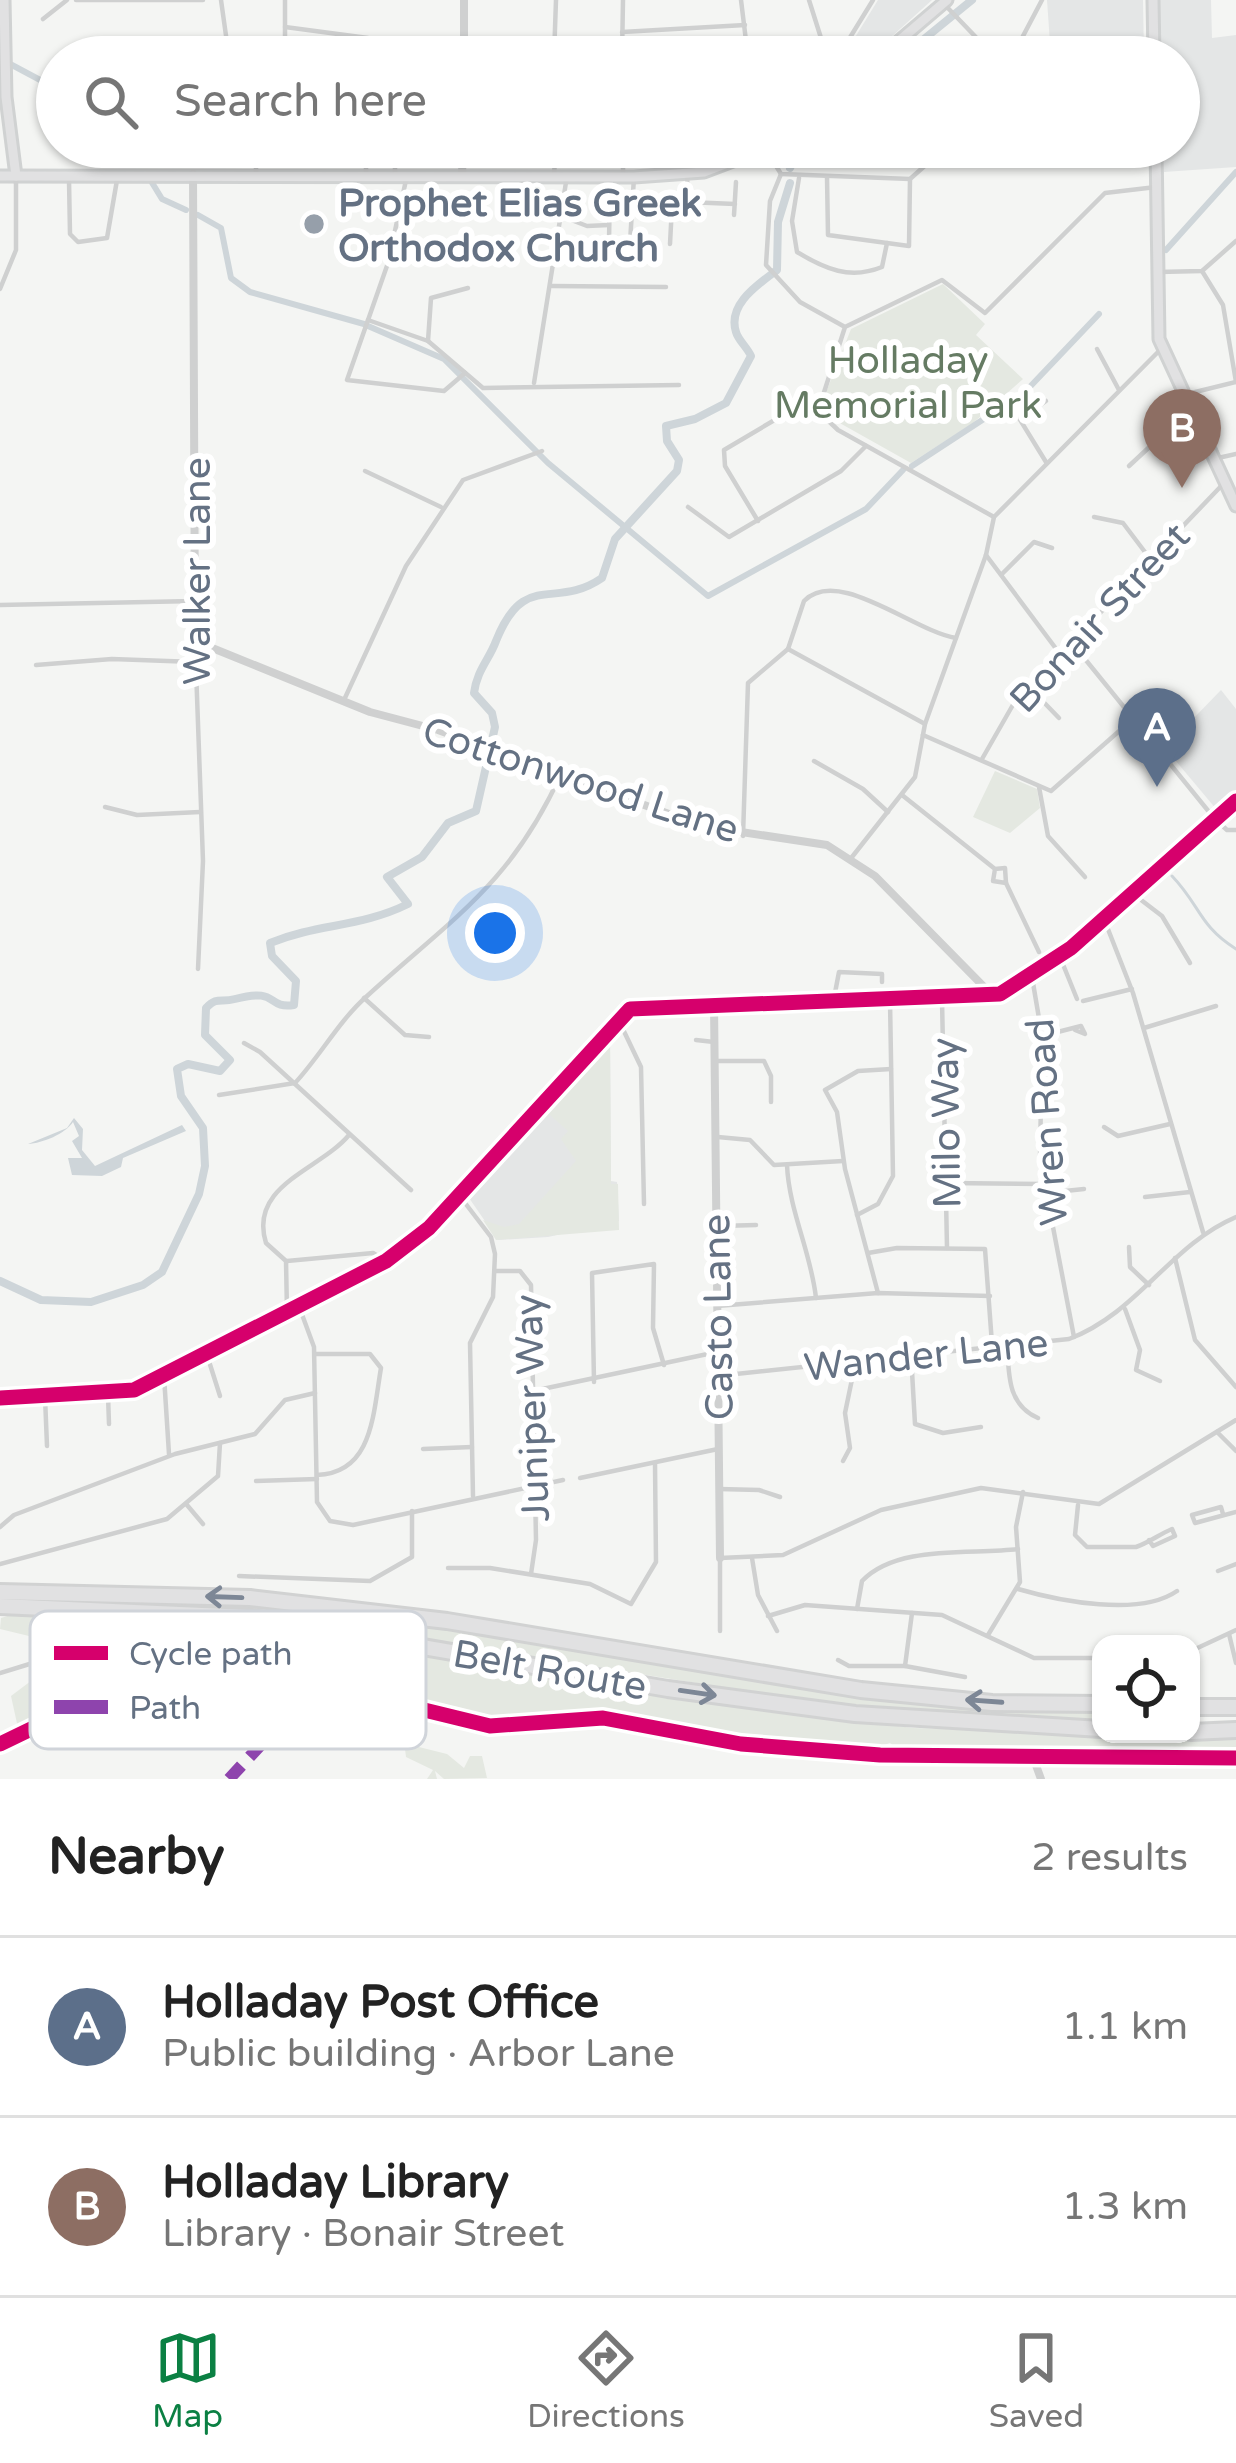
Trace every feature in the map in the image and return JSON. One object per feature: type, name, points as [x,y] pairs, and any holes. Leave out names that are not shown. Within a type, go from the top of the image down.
[{"type":"highway","name":"Belt Route","points":[[0,1592],[271,1600],[363,1611]]},
{"type":"highway","name":"Belt Route","points":[[0,1606],[112,1611]]},
{"type":"highway","name":"Belt Route","points":[[426,1618],[861,1690],[992,1702],[1092,1704]]},
{"type":"highway","name":"Belt Route","points":[[426,1648],[668,1690],[855,1714],[1092,1729]]},
{"type":"highway","points":[[1200,1707],[1236,1707]]},
{"type":"highway","points":[[1200,1732],[1236,1730]]},
{"type":"main road","points":[[4,0],[7,148],[16,176]]},
{"type":"main road","points":[[1154,0],[1154,36]]},
{"type":"main road","points":[[919,36],[947,5]]},
{"type":"main road","points":[[0,176],[256,172],[628,177],[688,174],[706,168]]},
{"type":"main road","points":[[1156,168],[1161,349],[1236,506]]},
{"type":"main road","points":[[0,1398],[108,1395],[164,1376],[386,1262],[417,1240],[616,1019],[642,1005],[992,996],[1060,957],[1236,801]]},
{"type":"street","points":[[43,19],[67,0]]},
{"type":"street","points":[[76,0],[203,0]]},
{"type":"street","points":[[221,0],[226,36]]},
{"type":"street","points":[[285,0],[285,36]]},
{"type":"street","points":[[464,0],[464,36]]},
{"type":"street","points":[[555,36],[556,0]]},
{"type":"street","points":[[622,0],[622,36]]},
{"type":"street","points":[[741,0],[746,36]]},
{"type":"street","points":[[809,0],[820,36]]},
{"type":"street","points":[[851,36],[873,0]]},
{"type":"street","points":[[1023,36],[1042,0]]},
{"type":"street","points":[[947,5],[975,36]]},
{"type":"street","points":[[622,32],[745,25]]},
{"type":"street","points":[[285,27],[353,36]]},
{"type":"street","points":[[366,168],[366,174]]},
{"type":"street","points":[[400,168],[388,263],[347,380],[444,392],[463,376]]},
{"type":"street","points":[[462,168],[462,175]]},
{"type":"street","points":[[554,176],[555,168]]},
{"type":"street","points":[[626,168],[630,243]]},
{"type":"street","points":[[686,202],[688,168]]},
{"type":"street","points":[[779,168],[782,174],[769,210],[770,271],[800,302],[845,327]]},
{"type":"street","points":[[782,174],[910,179],[923,168]]},
{"type":"street","name":"Walker Lane","points":[[193,172],[198,969]]},
{"type":"street","points":[[69,175],[71,238],[101,242],[115,213],[117,174]]},
{"type":"street","points":[[0,290],[16,250],[16,176]]},
{"type":"street","points":[[534,386],[567,176]]},
{"type":"street","points":[[609,243],[610,176]]},
{"type":"street","points":[[800,176],[792,221],[795,250],[829,270],[861,274],[882,267],[887,243]]},
{"type":"street","points":[[827,177],[828,236],[909,246],[910,179]]},
{"type":"street","points":[[734,215],[736,182]]},
{"type":"street","points":[[818,411],[845,327],[942,280],[985,313],[1105,194],[1156,187]]},
{"type":"street","points":[[657,205],[734,204]]},
{"type":"street","points":[[670,244],[672,206]]},
{"type":"street","points":[[561,216],[588,227],[609,225]]},
{"type":"street","points":[[1157,272],[1202,271],[1236,242]]},
{"type":"street","points":[[1129,466],[1158,439],[1160,419],[1186,400],[1236,382],[1223,305],[1202,271]]},
{"type":"street","points":[[550,285],[666,287]]},
{"type":"street","points":[[428,341],[430,298],[467,287]]},
{"type":"street","points":[[367,324],[428,341],[463,376],[483,388],[679,385]]},
{"type":"street","points":[[1096,349],[1119,390]]},
{"type":"street","points":[[852,857],[915,777],[926,724],[986,555],[994,517],[1161,349]]},
{"type":"street","points":[[1022,418],[1046,401]]},
{"type":"street","points":[[1014,410],[1046,462]]},
{"type":"street","points":[[758,521],[725,466],[724,451],[778,418],[818,411],[866,446],[994,517]]},
{"type":"street","points":[[688,507],[729,537],[841,471],[866,446]]},
{"type":"street","points":[[344,700],[406,566],[442,508],[469,476],[542,452]]},
{"type":"street","points":[[1214,460],[1236,454]]},
{"type":"street","points":[[365,471],[442,508]]},
{"type":"street","name":"Bonair Street","points":[[982,759],[1029,686],[1225,482]]},
{"type":"street","points":[[1094,517],[1123,523],[1151,560]]},
{"type":"street","points":[[1002,574],[1033,543],[1052,548]]},
{"type":"street","points":[[986,555],[1060,654]]},
{"type":"street","points":[[743,836],[748,683],[788,650],[804,602],[830,588],[849,592],[929,633],[956,638]]},
{"type":"street","points":[[0,605],[195,601]]},
{"type":"street","name":"Cottonwood Lane","points":[[195,641],[344,700],[743,836],[804,838],[852,857],[971,970],[992,996]]},
{"type":"street","points":[[1072,644],[1214,818],[1227,830],[1236,830]]},
{"type":"street","points":[[788,650],[926,724]]},
{"type":"street","points":[[36,665],[195,662]]},
{"type":"street","points":[[1029,686],[1059,718]]},
{"type":"street","points":[[923,735],[1049,790],[1134,718]]},
{"type":"street","points":[[814,761],[863,790],[888,812]]},
{"type":"street","points":[[219,1096],[295,1083],[364,998],[466,914],[535,828],[560,774]]},
{"type":"street","points":[[1039,787],[1048,836],[1085,877]]},
{"type":"street","points":[[902,796],[995,869],[1008,871],[1006,883],[1039,952]]},
{"type":"street","points":[[105,807],[137,815],[200,812]]},
{"type":"street","points":[[995,869],[993,881],[1006,883]]},
{"type":"street","points":[[1132,893],[1162,916],[1190,964]]},
{"type":"street","points":[[1104,919],[1132,989],[1203,1232]]},
{"type":"street","points":[[1060,957],[1080,1000],[1132,989]]},
{"type":"street","points":[[835,1001],[839,972],[882,974],[882,982]]},
{"type":"street","name":"Wren Road","points":[[1032,977],[1042,1036],[1044,1184],[1074,1337]]},
{"type":"street","points":[[364,998],[405,1035],[429,1037]]},
{"type":"street","name":"Milo Way","points":[[942,999],[947,1248]]},
{"type":"street","points":[[857,1215],[878,1204],[891,1184],[890,1000]]},
{"type":"street","name":"Casto Lane","points":[[714,1003],[720,1630]]},
{"type":"street","points":[[1144,1028],[1216,1006]]},
{"type":"street","points":[[616,1019],[641,1067],[644,1204]]},
{"type":"street","points":[[1042,1036],[1075,1030]]},
{"type":"street","points":[[696,1040],[714,1042]]},
{"type":"street","points":[[244,1043],[295,1083],[411,1190]]},
{"type":"street","points":[[715,1061],[764,1061],[771,1076],[771,1102]]},
{"type":"street","points":[[878,1292],[844,1161],[837,1112],[825,1090],[857,1071],[891,1070]]},
{"type":"street","points":[[1104,1127],[1118,1136],[1170,1124]]},
{"type":"street","points":[[287,1316],[286,1261],[263,1237],[269,1200],[282,1185],[330,1156],[350,1135]]},
{"type":"street","points":[[715,1137],[747,1138],[770,1164],[844,1161]]},
{"type":"street","points":[[788,1165],[789,1198],[809,1250],[816,1299]]},
{"type":"street","points":[[946,1183],[1044,1184]]},
{"type":"street","points":[[1046,1193],[1084,1189]]},
{"type":"street","points":[[1145,1197],[1190,1192]]},
{"type":"street","points":[[459,1195],[492,1240],[495,1270],[493,1298],[471,1339],[473,1497]]},
{"type":"street","name":"Wander Lane","points":[[717,1376],[1074,1337],[1125,1310],[1203,1232],[1236,1217]]},
{"type":"street","points":[[715,1226],[756,1225]]},
{"type":"street","points":[[1129,1247],[1130,1267],[1149,1285]]},
{"type":"street","points":[[868,1253],[987,1250],[992,1344]]},
{"type":"street","points":[[286,1261],[373,1253],[386,1262]]},
{"type":"street","points":[[1175,1258],[1195,1340],[1236,1387]]},
{"type":"street","points":[[594,1382],[592,1273],[654,1264],[653,1328],[664,1365]]},
{"type":"street","name":"Juniper Way","points":[[495,1270],[520,1271],[531,1282],[535,1487],[531,1574]]},
{"type":"street","points":[[716,1306],[878,1292],[990,1296]]},
{"type":"street","points":[[300,1309],[315,1354],[320,1509],[336,1524],[563,1480]]},
{"type":"street","points":[[1125,1310],[1140,1350],[1136,1370],[1160,1381]]},
{"type":"street","points":[[1007,1342],[1011,1391],[1023,1409],[1038,1418]]},
{"type":"street","points":[[533,1391],[594,1382],[717,1352]]},
{"type":"street","points":[[256,1480],[344,1472],[360,1457],[381,1368],[368,1353],[315,1354]]},
{"type":"street","points":[[911,1354],[915,1424],[946,1433],[981,1427]]},
{"type":"street","points":[[207,1355],[220,1396]]},
{"type":"street","points":[[843,1461],[850,1448],[844,1413],[856,1360]]},
{"type":"street","points":[[164,1376],[169,1456]]},
{"type":"street","points":[[0,1527],[14,1515],[169,1456],[258,1433],[285,1400],[315,1393]]},
{"type":"street","points":[[108,1395],[109,1424]]},
{"type":"street","points":[[44,1397],[47,1446]]},
{"type":"street","points":[[720,1558],[788,1553],[865,1516],[986,1487],[1078,1505],[1103,1502],[1236,1420]]},
{"type":"street","points":[[1217,1432],[1236,1451]]},
{"type":"street","points":[[0,1564],[163,1520],[187,1505],[220,1473],[220,1443]]},
{"type":"street","points":[[423,1449],[472,1447]]},
{"type":"street","points":[[580,1478],[718,1449]]},
{"type":"street","points":[[448,1568],[531,1574],[594,1585],[633,1603],[656,1562],[655,1462]]},
{"type":"street","points":[[719,1489],[759,1490],[780,1497]]},
{"type":"street","points":[[988,1635],[1018,1589],[1023,1492]]},
{"type":"street","points":[[187,1505],[203,1524]]},
{"type":"street","points":[[1078,1505],[1074,1530],[1082,1545],[1141,1545],[1149,1540]]},
{"type":"street","points":[[239,1576],[384,1578],[413,1554],[412,1511]]},
{"type":"street","points":[[1224,1513],[1236,1513]]},
{"type":"street","points":[[857,1609],[862,1582],[875,1570],[935,1555],[1018,1549]]},
{"type":"street","points":[[752,1558],[754,1583],[777,1631]]},
{"type":"street","points":[[1218,1571],[1236,1564]]},
{"type":"street","points":[[1018,1589],[1072,1603],[1148,1602],[1177,1591]]},
{"type":"street","points":[[768,1616],[800,1606],[952,1617],[1039,1659],[1092,1658]]},
{"type":"street","points":[[905,1666],[912,1612]]},
{"type":"street","points":[[1200,1647],[1232,1632],[1236,1663]]},
{"type":"street","points":[[838,1660],[872,1669],[905,1666],[965,1677]]},
{"type":"street","points":[[0,1673],[30,1664]]},
{"type":"street","points":[[426,1711],[483,1725],[612,1718],[758,1746],[1033,1757],[1236,1758]]},
{"type":"street","points":[[0,1744],[30,1729]]},
{"type":"street","points":[[1033,1757],[1040,1779]]},
{"type":"shaded area","points":[[878,0],[932,0],[892,36],[856,36]]},
{"type":"shaded area","points":[[1047,0],[1143,0],[1144,36],[1050,36]]},
{"type":"shaded area","points":[[1158,0],[1211,0],[1212,38],[1236,35],[1236,167],[1164,172],[1164,168],[1200,168],[1200,36],[1159,36]]},
{"type":"shaded area","points":[[1221,690],[1236,709],[1236,795],[1217,810],[1165,748]]},
{"type":"shaded area","points":[[610,1035],[611,1181],[617,1182],[619,1221],[548,1237],[498,1240],[467,1195]]},
{"type":"shaded area","points":[[74,1118],[83,1129],[82,1150],[95,1166],[182,1125],[186,1131],[123,1158],[121,1167],[102,1176],[72,1175],[68,1158],[82,1158],[72,1141],[79,1136],[73,1122],[67,1128]]},
{"type":"green space","name":"Holladay Memorial Park","points":[[943,284],[985,324],[976,335],[1023,379],[973,423],[911,463],[829,417],[821,405],[851,329]]},
{"type":"green space","points":[[995,771],[1037,789],[1040,808],[1010,833],[973,817]]},
{"type":"green space","points":[[610,1036],[611,1184],[618,1184],[619,1230],[496,1240],[483,1220],[504,1227],[519,1224],[576,1161],[561,1139],[568,1131],[550,1115],[545,1119],[547,1107]]},
{"type":"green space","points":[[218,1607],[294,1611],[243,1611]]},
{"type":"green space","points":[[30,1614],[30,1636],[0,1629],[1,1618]]},
{"type":"green space","points":[[426,1627],[880,1697],[1092,1712],[1092,1722],[810,1701],[426,1640]]},
{"type":"green space","points":[[426,1655],[644,1693],[913,1728],[1092,1734],[1092,1743],[1200,1743],[1200,1737],[1236,1738],[1236,1753],[901,1751],[890,1743],[869,1750],[741,1740],[599,1713],[483,1721],[426,1706]]},
{"type":"green space","points":[[30,1682],[30,1717],[18,1728],[11,1696]]},
{"type":"green space","points":[[405,1749],[426,1749],[447,1754],[464,1768],[470,1756],[482,1756],[487,1778],[444,1779],[435,1771],[437,1779],[427,1779],[433,1770],[406,1757]]},
{"type":"waterway","points":[[928,36],[972,0]]},
{"type":"waterway","points":[[12,65],[36,78]]},
{"type":"waterway","points":[[1166,250],[1236,172]]},
{"type":"waterway","points":[[151,181],[162,199],[186,210]]},
{"type":"waterway","points":[[0,1281],[41,1300],[91,1302],[143,1285],[162,1272],[199,1194],[205,1166],[203,1128],[181,1096],[177,1069],[188,1064],[220,1071],[230,1060],[205,1035],[206,1008],[216,1001],[259,995],[294,1005],[296,981],[272,956],[270,943],[408,904],[387,877],[422,857],[448,823],[476,811],[495,727],[492,713],[474,693],[480,671],[518,605],[602,578],[615,539],[677,471],[679,460],[667,441],[666,426],[695,419],[726,403],[751,356],[736,332],[736,312],[746,296],[777,270],[778,222],[790,183]]},
{"type":"waterway","points":[[198,215],[221,228],[231,278],[250,292],[364,324]]},
{"type":"waterway","points":[[912,466],[1025,392],[1099,314]]},
{"type":"waterway","points":[[368,326],[444,359],[548,463],[708,596],[866,509],[903,470]]},
{"type":"waterway","points":[[1172,876],[1214,932],[1236,949]]},
{"type":"marked path","points":[[229,1779],[257,1749]]},
{"type":"cycle path","points":[[0,1398],[134,1390],[386,1261],[429,1228],[630,1009],[1000,994],[1071,948],[1236,801]]},
{"type":"cycle path","points":[[426,1710],[490,1726],[603,1718],[741,1744],[880,1755],[1236,1758]]},
{"type":"cycle path","points":[[0,1744],[30,1730]]},
{"type":"place","name":"Prophet Elias Greek Orthodox Church","points":[[314,224]]},
{"type":"place","name":"Holladay Library","points":[[1182,488]]},
{"type":"place","name":"Holladay Post Office","points":[[1157,787]]}]
